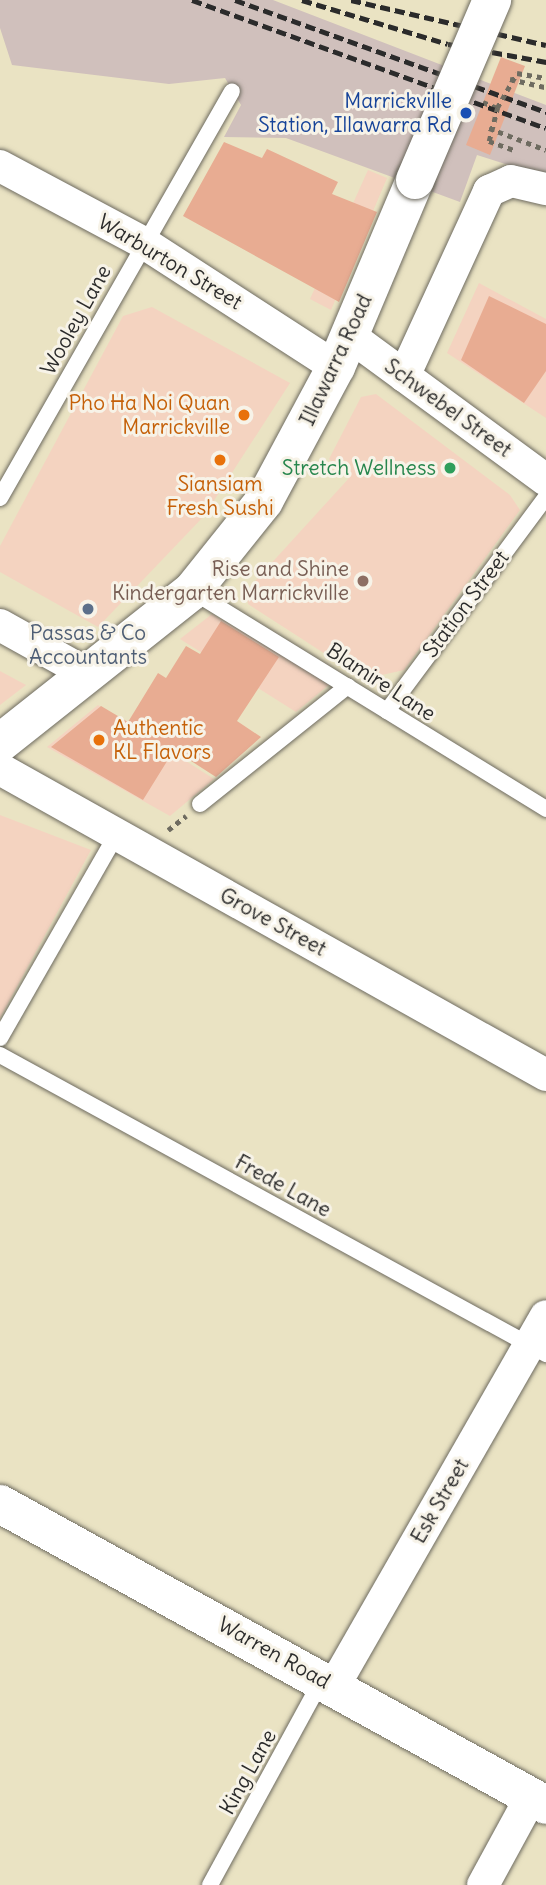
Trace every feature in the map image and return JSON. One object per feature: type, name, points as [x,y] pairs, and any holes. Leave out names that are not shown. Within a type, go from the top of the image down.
[{"type":"main road","name":"Illawarra Road","points":[[0,743],[192,591],[264,501],[343,351],[492,0]]},
{"type":"main road","name":"Warren Road","points":[[0,1504],[538,1801]]},
{"type":"street","name":"Warburton Street","points":[[0,166],[343,351]]},
{"type":"street","points":[[404,376],[489,191],[512,181],[546,189]]},
{"type":"street","name":"Schwebel Street","points":[[343,351],[404,376],[546,480]]},
{"type":"street","points":[[0,625],[88,674]]},
{"type":"street","name":"Grove Street","points":[[0,769],[546,1075]]},
{"type":"street","name":"Esk Street","points":[[328,1683],[538,1350],[546,1315]]},
{"type":"street","points":[[483,1885],[538,1801]]},
{"type":"lane","name":"Wooley Lane","points":[[0,498],[232,91]]},
{"type":"lane","name":"Station Street","points":[[387,711],[546,497]]},
{"type":"lane","name":"Blamire Lane","points":[[192,591],[546,809]]},
{"type":"lane","points":[[200,804],[348,686]]},
{"type":"lane","points":[[0,1038],[117,834]]},
{"type":"lane","name":"Frede Lane","points":[[0,1055],[538,1350]]},
{"type":"lane","name":"King Lane","points":[[210,1885],[328,1683]]},
{"type":"path","points":[[489,141],[489,128],[510,79],[517,73],[546,78]]},
{"type":"path","points":[[510,79],[546,87]]},
{"type":"path","points":[[479,101],[497,108]]},
{"type":"path","points":[[489,128],[545,150]]},
{"type":"path","points":[[145,850],[200,804]]},
{"type":"shaded area","points":[[0,0],[273,0],[546,105],[546,177],[477,155],[460,202],[286,138],[224,137],[241,105],[225,78],[169,84],[12,65],[0,28]]},
{"type":"shaded area","points":[[368,170],[387,178],[331,310],[310,299]]},
{"type":"shaded area","points":[[479,283],[546,319],[546,418],[447,353]]},
{"type":"shaded area","points":[[152,307],[290,383],[204,516],[98,627],[0,572],[0,546],[123,316]]},
{"type":"shaded area","name":"Rise and Shine Kindergarten Marrickville","points":[[376,394],[510,495],[520,510],[404,670],[364,679],[248,604],[246,591],[350,477],[329,459],[361,397]]},
{"type":"shaded area","points":[[212,614],[330,684],[296,712],[180,639]]},
{"type":"shaded area","points":[[0,671],[26,685],[0,705]]},
{"type":"shaded area","points":[[98,705],[214,779],[170,816],[47,747]]},
{"type":"shaded area","points":[[0,815],[91,850],[0,1018]]},
{"type":"building","points":[[501,57],[525,66],[490,155],[466,145]]},
{"type":"building","points":[[224,142],[262,158],[267,149],[338,182],[332,194],[377,212],[339,302],[183,216]]},
{"type":"building","points":[[489,296],[546,324],[546,371],[524,403],[461,360]]},
{"type":"building","points":[[221,621],[279,657],[237,721],[261,737],[216,777],[174,750],[143,800],[51,747],[101,706],[128,722],[158,673],[166,678],[186,646],[200,654]]},
{"type":"railway","points":[[192,0],[546,128]]},
{"type":"railway","points":[[235,0],[546,112]]},
{"type":"railway","points":[[302,0],[448,44],[546,62]]},
{"type":"railway","points":[[351,0],[546,45]]},
{"type":"place","name":"Marrickville Station, Illawarra Rd","points":[[466,113]]},
{"type":"place","name":"Pho Ha Noi Quan Marrickville","points":[[244,415]]},
{"type":"place","name":"Siansiam Fresh Sushi","points":[[220,460]]},
{"type":"place","name":"Stretch Wellness","points":[[450,468]]},
{"type":"place","name":"Rise and Shine Kindergarten Marrickville","points":[[363,581]]},
{"type":"place","name":"Passas & Co Accountants","points":[[88,609]]},
{"type":"place","name":"Authentic KL Flavors","points":[[99,740]]}]
